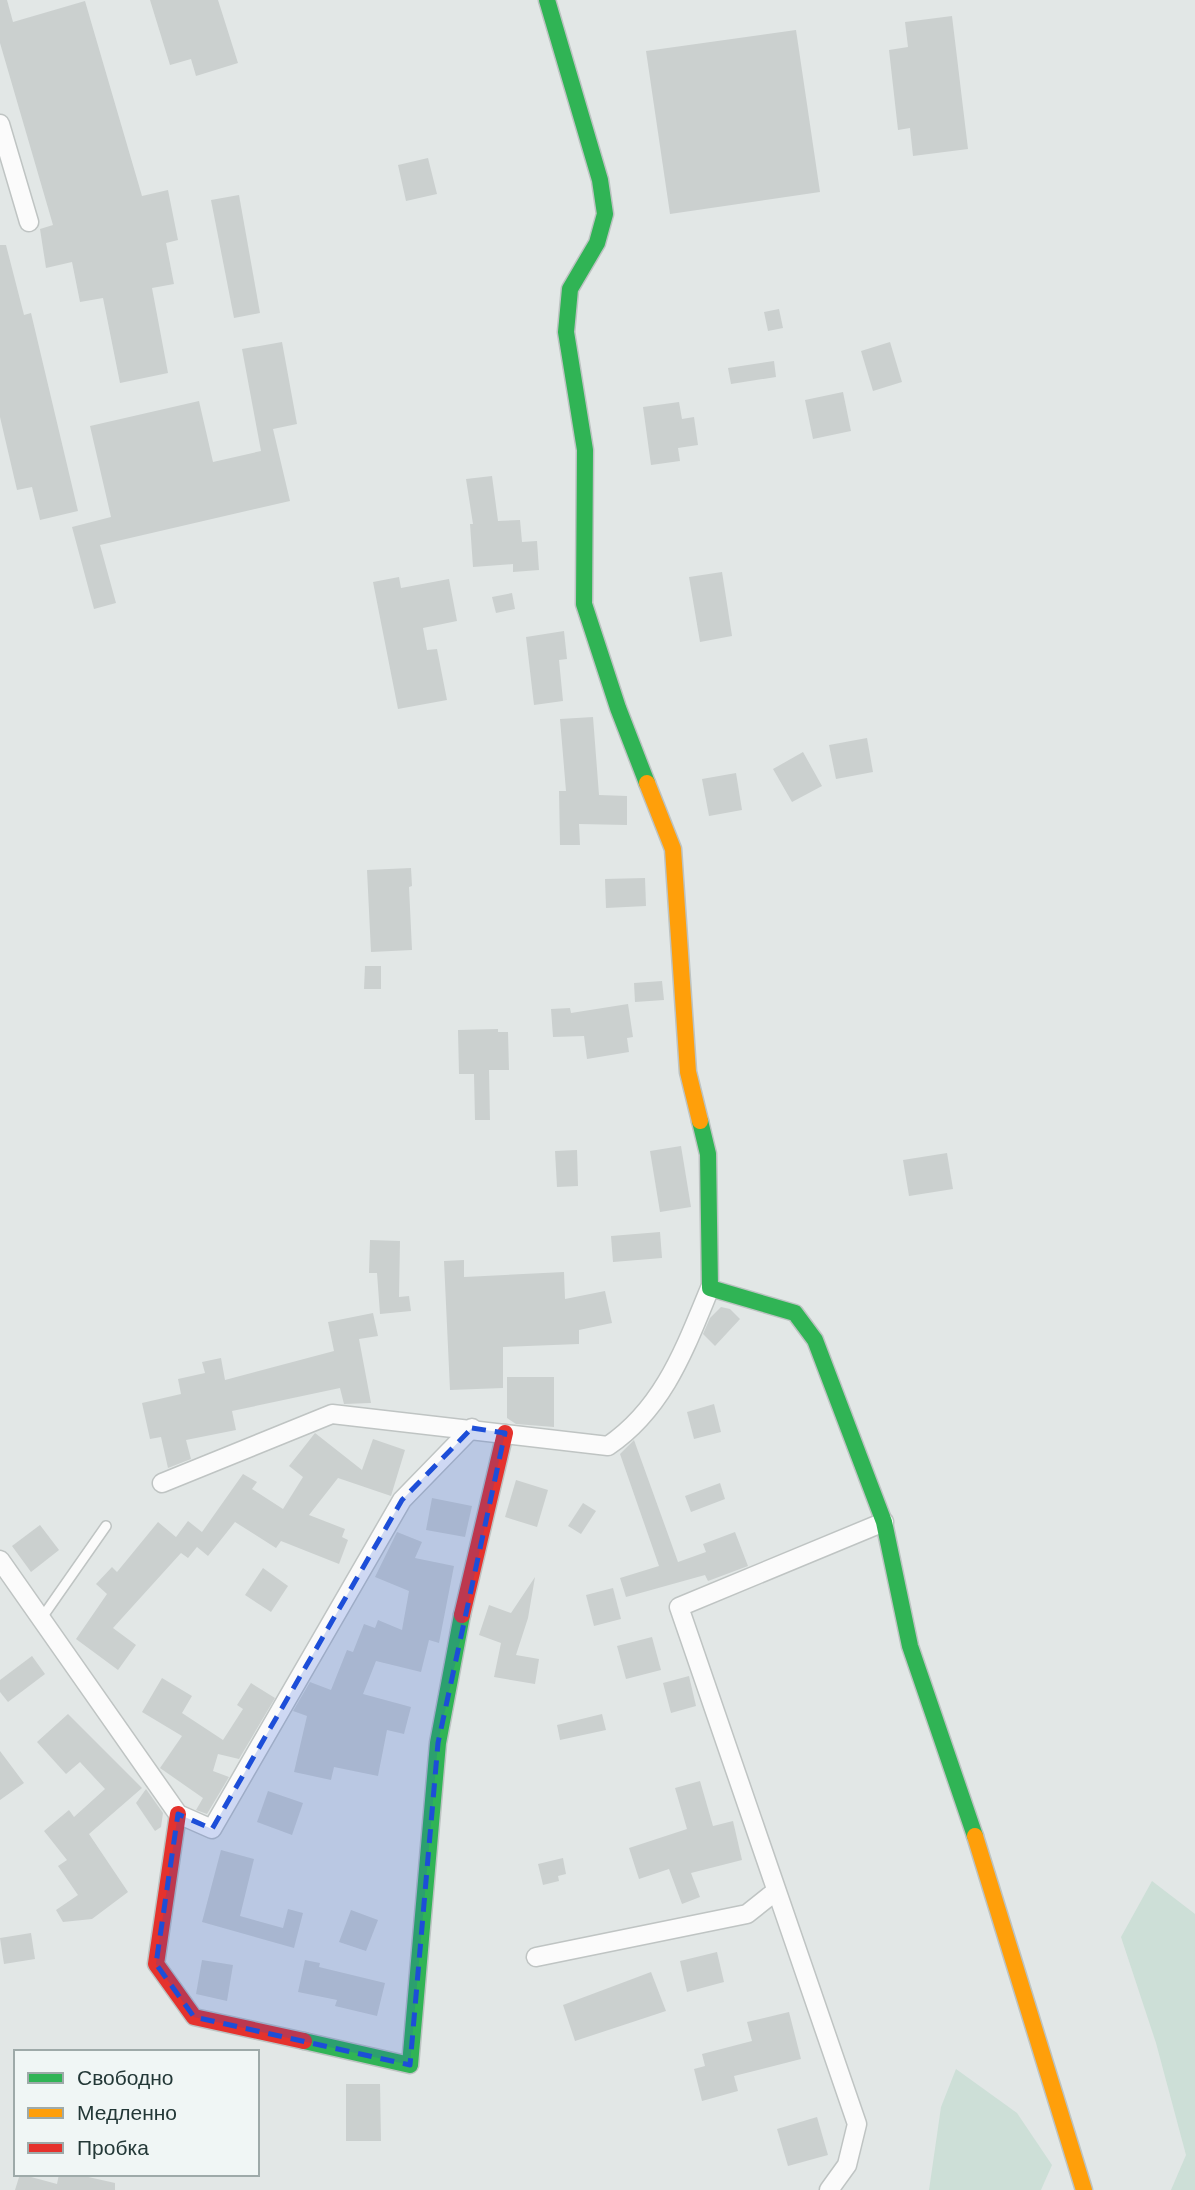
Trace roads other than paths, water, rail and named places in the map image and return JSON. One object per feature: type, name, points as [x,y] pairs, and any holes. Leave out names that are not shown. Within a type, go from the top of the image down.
[{"type":"street","points":[[162,1483],[332,1414],[472,1428],[608,1446],[634,1429],[677,1368],[710,1288],[708,1154],[688,1072],[673,849],[618,708],[584,604],[585,450],[566,332],[570,289],[597,243],[606,214],[600,180],[547,0]]},
{"type":"street","points":[[0,124],[29,222]]},
{"type":"street","points":[[710,1288],[794,1313],[815,1339],[884,1522],[910,1646],[979,1846],[1084,2190]]},
{"type":"street","points":[[0,1560],[178,1814],[212,1829],[402,1500],[472,1428]]},
{"type":"street","points":[[178,1814],[156,1964],[194,2017],[410,2066],[438,1743],[457,1636],[505,1433]]},
{"type":"street","points":[[829,2190],[847,2165],[857,2124],[679,1607],[884,1522]]},
{"type":"street","points":[[536,1957],[747,1914],[776,1891]]},
{"type":"lane","points":[[41,1619],[106,1527]]}]
